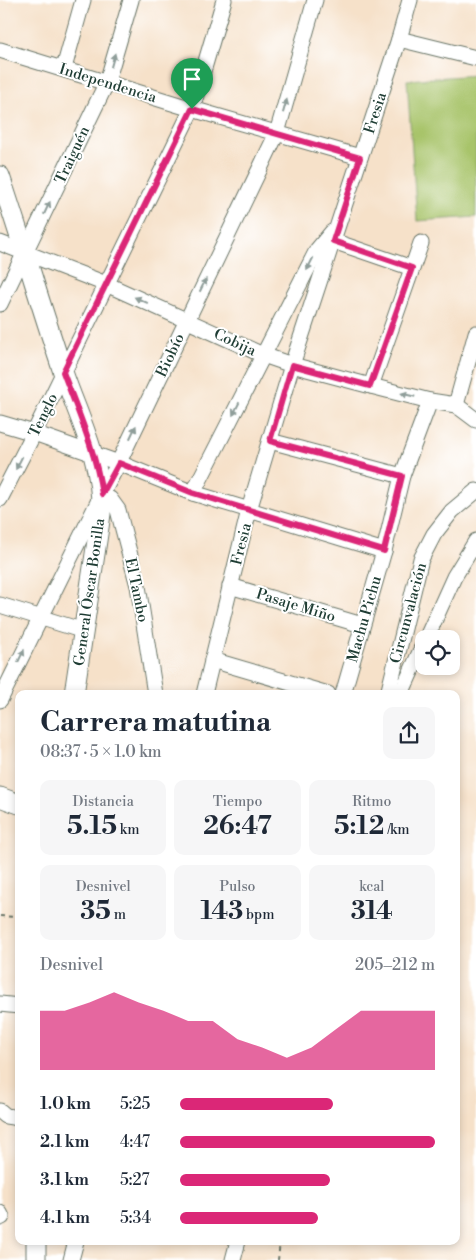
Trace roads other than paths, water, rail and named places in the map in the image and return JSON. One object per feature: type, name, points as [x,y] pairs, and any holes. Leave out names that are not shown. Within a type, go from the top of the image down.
[{"type":"main road","name":"General Óscar Bonilla","points":[[0,176],[63,372],[99,473],[102,494],[101,514],[75,690]]},
{"type":"main road","points":[[0,797],[15,803]]},
{"type":"main road","points":[[36,1245],[36,1260]]},
{"type":"street","points":[[64,68],[84,0]]},
{"type":"street","name":"Traiguén","points":[[0,304],[107,82],[131,0]]},
{"type":"street","name":"Tenglo","points":[[0,499],[192,109],[224,0]]},
{"type":"street","name":"Biobío","points":[[0,700],[119,463],[277,133],[315,0]]},
{"type":"street","name":"Fresia","points":[[205,690],[249,510],[292,365],[399,39],[410,0]]},
{"type":"street","points":[[399,39],[476,58]]},
{"type":"street","name":"Independencia","points":[[0,50],[360,158]]},
{"type":"street","name":"Fresia","points":[[193,493],[317,250],[338,225]]},
{"type":"street","points":[[333,241],[412,268]]},
{"type":"street","name":"Cobija","points":[[0,243],[106,284],[263,355],[292,365],[370,386],[430,401],[456,405],[476,420]]},
{"type":"street","points":[[370,386],[421,243]]},
{"type":"street","points":[[456,405],[476,333]]},
{"type":"street","name":"Machu Pichu","points":[[344,690],[384,551],[402,476],[430,401]]},
{"type":"street","points":[[0,423],[119,463],[193,493],[384,551]]},
{"type":"street","points":[[270,441],[402,476]]},
{"type":"street","name":"Circunvalación","points":[[389,690],[421,559],[434,534],[452,511],[476,491]]},
{"type":"street","name":"El Tambo","points":[[102,494],[110,498],[118,510],[138,586],[154,690]]},
{"type":"street","points":[[430,630],[454,577],[476,541]]},
{"type":"street","name":"Pasaje Miño","points":[[230,586],[362,625]]},
{"type":"street","points":[[0,605],[84,630]]},
{"type":"street","points":[[212,660],[314,690]]},
{"type":"street","points":[[403,690],[415,663]]},
{"type":"street","points":[[0,1004],[15,1006]]},
{"type":"street","points":[[0,1111],[6,1116],[15,1117]]},
{"type":"street","points":[[71,1260],[75,1245]]},
{"type":"street","points":[[233,1260],[237,1245]]}]
